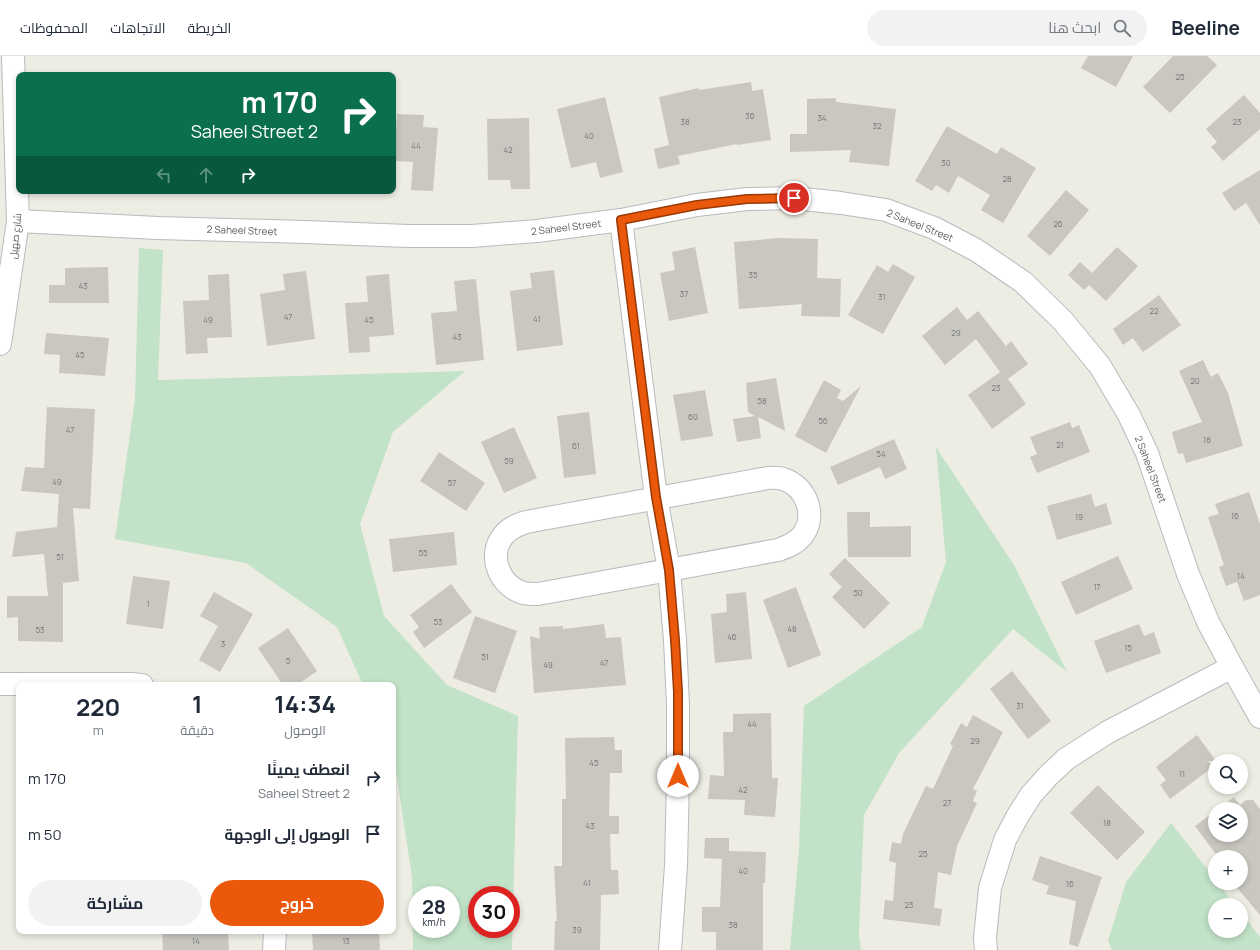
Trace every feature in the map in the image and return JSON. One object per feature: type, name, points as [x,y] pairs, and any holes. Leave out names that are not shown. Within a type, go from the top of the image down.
[{"type":"street","name":"شارع صهيل","points":[[13,56],[16,155]]},
{"type":"street","name":"شارع صهيل","points":[[0,344],[18,221],[17,194]]},
{"type":"street","name":"2 Saheel Street","points":[[18,221],[158,228],[408,236],[472,236],[537,231],[621,220],[697,205],[747,199],[794,198],[842,203],[886,210],[934,228],[976,250],[1023,282],[1063,321],[1100,366],[1129,415],[1147,453],[1188,574],[1208,622],[1260,717]]},
{"type":"street","points":[[621,220],[656,497],[669,570],[675,640],[678,705],[678,776],[676,866],[670,950]]},
{"type":"street","points":[[768,478],[782,478],[795,484],[804,495],[809,508],[808,523],[802,535],[792,545],[778,550],[538,594],[524,594],[511,588],[501,577],[496,564],[497,550],[502,536],[513,527],[526,522],[656,497],[768,478]]},
{"type":"street","points":[[986,950],[985,938],[990,888],[1005,840],[1031,795],[1066,759],[1088,744],[1232,667]]},
{"type":"street","points":[[0,684],[16,684]]},
{"type":"street","points":[[274,950],[275,934]]},
{"type":"green space","points":[[139,248],[163,250],[158,380],[465,371],[393,432],[360,524],[384,616],[447,685],[518,716],[514,886],[468,886],[468,938],[512,938],[512,950],[413,950],[413,938],[460,938],[460,886],[412,886],[396,772],[396,682],[362,682],[337,627],[246,563],[115,539],[135,399]]},
{"type":"green space","points":[[936,447],[1014,565],[1067,672],[1013,629],[899,753],[864,815],[859,934],[861,950],[790,950],[799,849],[804,706],[922,627],[946,562]]},
{"type":"green space","points":[[1171,823],[1208,870],[1208,890],[1223,890],[1230,898],[1208,898],[1208,938],[1248,938],[1248,921],[1260,937],[1260,950],[1112,950],[1108,941],[1126,882]]},
{"type":"building","points":[[1088,56],[1133,56],[1116,87],[1081,68]]},
{"type":"building","points":[[1173,56],[1207,56],[1217,65],[1170,113],[1143,87]]},
{"type":"building","points":[[751,82],[752,91],[763,89],[771,140],[737,144],[678,156],[680,164],[658,169],[654,149],[669,145],[659,97],[699,88],[699,90]]},
{"type":"building","points":[[1244,95],[1260,113],[1260,129],[1223,161],[1211,147],[1217,142],[1206,129]]},
{"type":"building","points":[[605,97],[623,172],[600,178],[596,162],[571,168],[557,109]]},
{"type":"building","points":[[836,98],[836,102],[896,109],[889,166],[849,162],[851,150],[790,152],[790,134],[807,134],[807,99]]},
{"type":"building","points":[[397,114],[424,115],[423,127],[438,128],[433,191],[411,190],[413,162],[396,161]]},
{"type":"building","points":[[529,118],[530,189],[511,189],[510,180],[488,180],[487,119]]},
{"type":"building","points":[[947,126],[997,154],[1001,147],[1036,168],[1003,223],[981,210],[990,195],[958,176],[949,193],[936,185],[932,191],[915,181]]},
{"type":"building","points":[[1260,170],[1260,225],[1246,203],[1234,211],[1222,193]]},
{"type":"building","points":[[1066,190],[1089,210],[1050,256],[1027,236]]},
{"type":"building","points":[[780,238],[818,239],[817,278],[841,279],[840,317],[801,316],[802,304],[739,309],[734,242]]},
{"type":"building","points":[[695,247],[708,313],[669,321],[660,273],[675,270],[672,252]]},
{"type":"building","points":[[1117,247],[1138,266],[1106,301],[1089,285],[1084,290],[1068,275],[1080,262],[1092,273]]},
{"type":"building","points":[[893,264],[915,277],[883,334],[848,315],[877,265],[888,272]]},
{"type":"building","points":[[108,267],[109,303],[49,303],[49,285],[65,285],[65,268]]},
{"type":"building","points":[[554,270],[563,345],[517,351],[510,291],[532,288],[530,273]]},
{"type":"building","points":[[306,271],[315,339],[267,346],[260,294],[285,290],[283,274]]},
{"type":"building","points":[[229,274],[232,337],[207,338],[208,353],[186,354],[183,301],[209,300],[208,275]]},
{"type":"building","points":[[389,274],[394,335],[369,337],[370,352],[349,353],[345,303],[368,302],[366,276]]},
{"type":"building","points":[[476,279],[484,360],[436,365],[431,313],[457,311],[454,281]]},
{"type":"building","points":[[1159,295],[1181,325],[1143,352],[1133,338],[1123,345],[1113,329]]},
{"type":"building","points":[[957,307],[967,320],[978,311],[1006,346],[1011,341],[1028,364],[1008,379],[1026,404],[992,429],[968,395],[1000,372],[976,339],[945,365],[922,336]]},
{"type":"building","points":[[46,333],[109,338],[105,376],[59,373],[60,355],[44,354]]},
{"type":"building","points":[[1203,360],[1211,377],[1218,373],[1228,393],[1243,446],[1186,463],[1183,453],[1178,454],[1172,432],[1202,422],[1179,371]]},
{"type":"building","points":[[776,378],[785,431],[758,417],[761,438],[737,442],[733,419],[755,416],[748,412],[746,383]]},
{"type":"building","points":[[824,380],[841,390],[837,398],[843,401],[861,386],[826,453],[795,436]]},
{"type":"building","points":[[705,390],[713,436],[681,441],[673,395]]},
{"type":"building","points":[[47,407],[95,409],[90,509],[73,508],[79,581],[63,583],[63,642],[18,641],[18,617],[7,618],[7,596],[48,596],[44,554],[12,557],[16,532],[57,527],[59,494],[21,491],[25,467],[44,468]]},
{"type":"building","points":[[589,412],[596,474],[564,478],[557,416]]},
{"type":"building","points":[[1070,422],[1072,428],[1079,425],[1090,452],[1037,473],[1030,457],[1037,454],[1030,437]]},
{"type":"building","points":[[514,427],[537,478],[504,493],[481,442]]},
{"type":"building","points":[[894,439],[907,469],[885,479],[880,467],[838,485],[830,467]]},
{"type":"building","points":[[439,452],[485,483],[466,511],[420,481]]},
{"type":"building","points":[[1249,492],[1260,524],[1260,595],[1244,601],[1237,582],[1226,586],[1219,567],[1224,565],[1208,517],[1219,514],[1215,504]]},
{"type":"building","points":[[1091,494],[1095,507],[1106,503],[1112,524],[1057,540],[1047,506]]},
{"type":"building","points":[[847,512],[870,512],[870,527],[911,526],[911,557],[848,557]]},
{"type":"building","points":[[454,532],[457,565],[393,572],[389,539]]},
{"type":"building","points":[[1118,556],[1133,589],[1076,615],[1061,582]]},
{"type":"building","points":[[845,558],[890,603],[864,629],[832,597],[842,587],[829,574]]},
{"type":"building","points":[[133,576],[170,581],[163,629],[126,624]]},
{"type":"building","points":[[451,584],[472,612],[424,648],[413,632],[419,627],[410,615]]},
{"type":"building","points":[[796,587],[821,655],[788,668],[763,600]]},
{"type":"building","points":[[214,592],[253,614],[220,672],[199,660],[218,626],[200,616]]},
{"type":"building","points":[[746,592],[752,659],[715,663],[711,614],[727,612],[726,594]]},
{"type":"building","points":[[475,616],[517,631],[495,693],[453,678]]},
{"type":"building","points":[[604,624],[606,638],[621,637],[626,685],[534,693],[530,636],[540,639],[539,627],[563,626],[563,629]]},
{"type":"building","points":[[1139,624],[1144,636],[1154,632],[1161,653],[1106,673],[1094,641]]},
{"type":"building","points":[[288,628],[317,671],[301,682],[281,682],[258,648]]},
{"type":"building","points":[[1012,671],[1051,721],[1028,739],[990,689]]},
{"type":"building","points":[[771,713],[772,778],[778,778],[775,817],[744,815],[745,800],[708,799],[710,775],[724,776],[723,732],[733,732],[733,714]]},
{"type":"building","points":[[973,715],[1003,732],[973,789],[977,791],[973,801],[977,803],[957,846],[951,875],[938,872],[934,908],[942,909],[940,926],[883,919],[885,900],[893,901],[896,863],[889,861],[892,842],[901,844],[903,834],[926,786],[933,789],[953,746],[950,744],[961,723],[967,727]]},
{"type":"building","points":[[1197,735],[1211,754],[1208,754],[1208,771],[1170,799],[1160,785],[1166,780],[1156,767]]},
{"type":"building","points":[[614,737],[615,750],[622,750],[622,773],[610,773],[609,816],[619,816],[619,834],[610,834],[611,870],[618,870],[619,894],[601,895],[600,950],[554,950],[555,921],[557,921],[554,866],[562,866],[562,799],[566,799],[565,738]]},
{"type":"building","points":[[1098,785],[1145,832],[1117,860],[1070,813]]},
{"type":"building","points":[[1234,797],[1238,802],[1227,802]]},
{"type":"building","points":[[1246,800],[1253,800],[1260,809],[1260,915],[1248,901],[1248,898],[1246,898],[1239,890],[1248,890],[1248,850],[1213,850],[1195,826],[1208,816],[1208,842],[1248,842],[1248,802],[1244,802]]},
{"type":"building","points":[[705,838],[729,838],[729,851],[766,852],[765,883],[763,883],[763,950],[716,950],[716,932],[702,932],[702,907],[720,907],[722,859],[704,858]]},
{"type":"building","points":[[1040,856],[1102,877],[1078,947],[1069,944],[1076,901],[1046,894],[1049,886],[1032,880]]},
{"type":"building","points":[[162,934],[228,934],[229,950],[163,950]]},
{"type":"building","points":[[312,934],[379,934],[380,950],[313,950]]},
{"type":"route","points":[[678,776],[678,692],[669,570],[656,497],[621,220],[697,205],[747,199],[794,198]]}]
